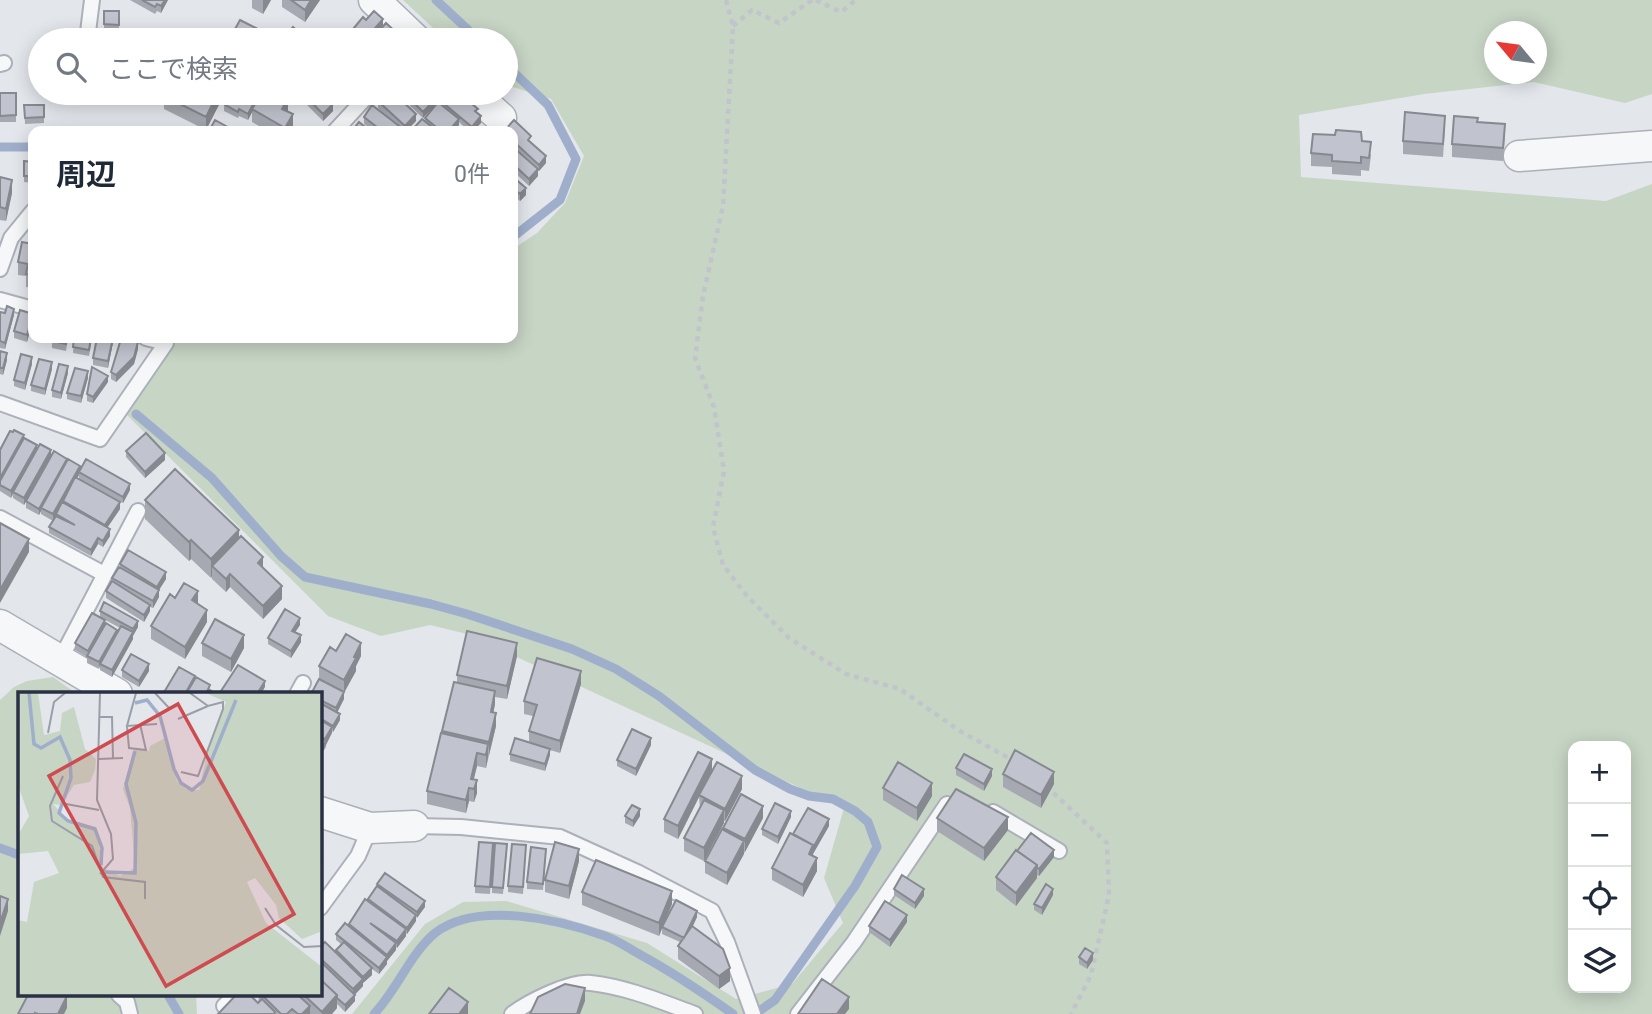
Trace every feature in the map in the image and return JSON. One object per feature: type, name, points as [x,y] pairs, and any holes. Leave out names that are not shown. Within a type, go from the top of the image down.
[{"type":"street","points":[[374,0],[403,28]]},
{"type":"street","points":[[481,105],[495,125]]},
{"type":"street","points":[[1519,156],[1652,146]]},
{"type":"street","points":[[0,625],[114,692]]},
{"type":"street","points":[[322,813],[370,828],[414,827]]},
{"type":"lane","points":[[88,28],[92,0]]},
{"type":"lane","points":[[340,126],[359,105]]},
{"type":"lane","points":[[0,269],[11,238],[28,217]]},
{"type":"lane","points":[[0,300],[28,308]]},
{"type":"lane","points":[[0,403],[100,439],[166,343]]},
{"type":"lane","points":[[60,660],[138,510]]},
{"type":"lane","points":[[0,518],[104,574]]},
{"type":"lane","points":[[798,1014],[854,942],[951,798],[962,793]]},
{"type":"lane","points":[[983,806],[1059,851]]},
{"type":"lane","points":[[414,827],[461,827],[560,837],[637,872],[712,911],[727,942],[753,1014]]},
{"type":"lane","points":[[322,905],[358,856],[370,828]]},
{"type":"lane","points":[[512,1014],[564,988],[589,982],[637,994],[695,1014]]},
{"type":"lane","points":[[120,996],[127,1002],[130,1014]]},
{"type":"lane","points":[[224,1006],[235,996]]},
{"type":"path","points":[[726,0],[733,26],[723,206],[702,296],[695,358],[714,407],[724,471],[713,527],[723,565],[747,596],[789,638],[846,674],[900,689],[960,731],[1015,761]]},
{"type":"path","points":[[733,26],[752,10],[779,23],[814,0],[841,12],[856,0]]},
{"type":"path","points":[[1036,777],[1107,843],[1109,895],[1091,975],[1071,1014]]},
{"type":"green space","points":[[403,0],[1652,0],[1652,94],[1625,103],[1543,84],[1547,84],[1547,21],[1484,21],[1484,84],[1516,84],[1424,94],[1299,115],[1301,177],[1606,201],[1652,184],[1652,1014],[352,1014],[425,924],[463,902],[506,901],[647,943],[736,999],[792,984],[843,923],[824,878],[844,808],[467,634],[430,625],[381,636],[328,616],[125,413],[175,343],[518,343],[518,246],[537,233],[565,203],[584,156],[551,99],[518,89],[518,28],[433,28]]},
{"type":"green space","points":[[53,677],[74,692],[18,692],[18,996],[196,996],[197,1014],[0,1014],[0,700],[14,687],[27,681]]},
{"type":"building","points":[[142,0],[165,0],[161,6],[157,4],[155,7]]},
{"type":"building","points":[[291,0],[311,0],[305,10]]},
{"type":"building","points":[[104,11],[119,11],[119,25],[104,24]]},
{"type":"building","points":[[374,11],[383,19],[375,28],[354,28],[363,17],[366,20]]},
{"type":"building","points":[[240,20],[256,28],[236,28]]},
{"type":"building","points":[[0,93],[16,93],[16,115],[0,116]]},
{"type":"building","points":[[24,105],[44,105],[44,117],[25,118]]},
{"type":"building","points":[[182,105],[212,105],[206,117]]},
{"type":"building","points":[[226,105],[253,105],[248,114],[239,109],[238,112]]},
{"type":"building","points":[[254,105],[284,105],[282,109],[293,114],[286,126],[282,126],[252,109]]},
{"type":"building","points":[[314,105],[332,105],[323,114]]},
{"type":"building","points":[[372,105],[399,126],[376,126],[364,117]]},
{"type":"building","points":[[382,105],[407,105],[416,114],[405,126]]},
{"type":"building","points":[[416,105],[430,105],[423,112]]},
{"type":"building","points":[[436,105],[442,105],[459,119],[453,126],[435,126],[425,118]]},
{"type":"building","points":[[446,105],[473,105],[481,116],[471,126]]},
{"type":"building","points":[[1405,112],[1445,116],[1443,144],[1403,141]]},
{"type":"building","points":[[1454,116],[1478,118],[1477,122],[1505,124],[1503,148],[1452,144]]},
{"type":"building","points":[[422,119],[431,126],[416,126]]},
{"type":"building","points":[[215,120],[226,126],[212,126]]},
{"type":"building","points":[[514,120],[531,136],[528,140],[546,156],[539,165],[518,146],[518,126],[509,126]]},
{"type":"building","points":[[1336,130],[1361,132],[1362,141],[1371,142],[1369,158],[1361,157],[1361,163],[1332,161],[1332,155],[1311,153],[1313,134],[1335,135]]},
{"type":"building","points":[[518,151],[538,169],[529,179],[518,169]]},
{"type":"building","points":[[24,161],[28,161],[28,176],[24,176]]},
{"type":"building","points":[[0,177],[12,180],[6,209],[0,207]]},
{"type":"building","points":[[518,181],[526,188],[520,194],[518,192]]},
{"type":"building","points":[[22,242],[28,243],[28,264],[18,262]]},
{"type":"building","points":[[7,306],[14,309],[5,343],[0,341],[0,312],[5,313]]},
{"type":"building","points":[[20,310],[28,312],[27,335],[14,331]]},
{"type":"building","points":[[73,343],[90,343],[89,350],[73,347]]},
{"type":"building","points":[[96,343],[112,343],[108,361],[93,358]]},
{"type":"building","points":[[120,343],[138,343],[134,357],[116,375],[111,372]]},
{"type":"building","points":[[0,351],[7,353],[3,368],[0,368]]},
{"type":"building","points":[[21,354],[32,357],[25,383],[14,380]]},
{"type":"building","points":[[39,359],[52,362],[45,389],[31,385]]},
{"type":"building","points":[[59,364],[68,366],[61,393],[52,390]]},
{"type":"building","points":[[92,367],[108,376],[93,397],[87,394]]},
{"type":"building","points":[[75,368],[88,371],[81,396],[67,393]]},
{"type":"building","points":[[10,431],[24,435],[0,478],[0,450]]},
{"type":"building","points":[[146,433],[165,453],[145,472],[126,451]]},
{"type":"building","points":[[24,438],[37,445],[11,491],[0,485],[0,481]]},
{"type":"building","points":[[40,444],[51,450],[24,498],[13,492]]},
{"type":"building","points":[[54,451],[67,459],[39,509],[26,501]]},
{"type":"building","points":[[68,459],[80,466],[53,514],[41,508]]},
{"type":"building","points":[[86,459],[130,484],[123,497],[79,472]]},
{"type":"building","points":[[175,469],[239,530],[211,559],[145,500]]},
{"type":"building","points":[[75,477],[120,502],[105,525],[63,501]]},
{"type":"building","points":[[62,502],[110,529],[103,541],[98,538],[91,550],[49,527],[56,516],[75,525],[56,514]]},
{"type":"building","points":[[0,523],[29,539],[0,590]]},
{"type":"building","points":[[241,536],[263,557],[258,563],[282,586],[263,606],[230,574],[226,579],[212,566]]},
{"type":"building","points":[[128,550],[166,572],[157,587],[120,564]]},
{"type":"building","points":[[119,567],[159,590],[153,601],[112,578]]},
{"type":"building","points":[[112,581],[150,605],[144,615],[106,591]]},
{"type":"building","points":[[184,583],[198,591],[192,600],[207,610],[185,647],[151,626],[170,594],[175,598]]},
{"type":"building","points":[[104,602],[138,621],[133,629],[100,611]]},
{"type":"building","points":[[285,609],[300,618],[292,631],[301,635],[291,651],[268,638]]},
{"type":"building","points":[[92,613],[105,620],[88,651],[75,643]]},
{"type":"building","points":[[215,619],[244,635],[231,659],[202,643]]},
{"type":"building","points":[[106,623],[117,630],[99,662],[87,656]]},
{"type":"building","points":[[121,626],[133,632],[112,670],[100,664]]},
{"type":"building","points":[[467,631],[517,643],[507,686],[457,675]]},
{"type":"building","points":[[346,634],[361,643],[344,680],[319,666],[330,647],[336,651]]},
{"type":"building","points":[[131,654],[149,664],[139,681],[122,670]]},
{"type":"building","points":[[537,658],[581,671],[560,741],[529,731],[537,705],[524,701]]},
{"type":"building","points":[[238,665],[265,681],[258,692],[221,691]]},
{"type":"building","points":[[179,667],[195,676],[186,692],[164,692]]},
{"type":"building","points":[[196,677],[210,685],[207,692],[187,692]]},
{"type":"building","points":[[319,679],[344,692],[336,708],[322,701],[322,692],[312,692]]},
{"type":"building","points":[[454,682],[495,691],[491,712],[496,713],[489,742],[442,731]]},
{"type":"building","points":[[322,704],[340,714],[333,726],[322,719]]},
{"type":"building","points":[[322,721],[332,727],[325,739],[322,737]]},
{"type":"building","points":[[632,729],[651,738],[636,769],[617,760]]},
{"type":"building","points":[[441,733],[488,744],[486,755],[477,753],[471,779],[477,780],[474,789],[469,788],[466,800],[427,791]]},
{"type":"building","points":[[515,738],[550,749],[545,764],[510,754]]},
{"type":"building","points":[[1015,750],[1054,772],[1041,795],[1003,774]]},
{"type":"building","points":[[698,752],[712,759],[678,826],[664,819]]},
{"type":"building","points":[[964,754],[992,769],[984,784],[956,768]]},
{"type":"building","points":[[717,762],[742,776],[725,809],[699,795]]},
{"type":"building","points":[[898,762],[932,783],[917,808],[883,788]]},
{"type":"building","points":[[956,789],[1008,817],[984,848],[937,818]]},
{"type":"building","points":[[741,794],[763,806],[745,839],[723,828]]},
{"type":"building","points":[[704,800],[724,810],[704,848],[684,838]]},
{"type":"building","points":[[775,803],[791,811],[778,837],[762,829]]},
{"type":"building","points":[[632,805],[640,809],[633,821],[625,816]]},
{"type":"building","points":[[808,808],[829,819],[813,848],[813,845],[793,834]]},
{"type":"building","points":[[722,829],[744,841],[727,873],[705,861]]},
{"type":"building","points":[[790,833],[813,845],[809,854],[817,858],[803,885],[772,868]]},
{"type":"building","points":[[1031,833],[1054,850],[1039,869],[1017,851]]},
{"type":"building","points":[[479,842],[493,843],[490,887],[475,886]]},
{"type":"building","points":[[555,842],[579,849],[569,886],[545,880]]},
{"type":"building","points":[[495,843],[507,844],[503,888],[492,887]]},
{"type":"building","points":[[512,844],[526,845],[523,887],[508,886]]},
{"type":"building","points":[[531,847],[546,849],[543,884],[527,882]]},
{"type":"building","points":[[1016,850],[1037,865],[1016,893],[996,877]]},
{"type":"building","points":[[596,860],[672,891],[659,923],[582,892]]},
{"type":"building","points":[[385,873],[425,901],[417,912],[377,884]]},
{"type":"building","points":[[902,875],[924,889],[915,903],[894,889]]},
{"type":"building","points":[[1046,884],[1053,889],[1042,908],[1034,904]]},
{"type":"building","points":[[377,886],[416,915],[407,928],[368,899]]},
{"type":"building","points":[[0,896],[8,899],[0,923]]},
{"type":"building","points":[[365,899],[406,929],[397,941],[370,923],[396,943],[387,955],[349,924]]},
{"type":"building","points":[[676,900],[697,911],[684,938],[662,927]]},
{"type":"building","points":[[885,901],[907,915],[890,940],[869,926]]},
{"type":"building","points":[[345,923],[387,957],[379,968],[336,934]]},
{"type":"building","points":[[692,926],[723,949],[730,968],[719,976],[678,946]]},
{"type":"building","points":[[325,942],[363,979],[353,989],[322,960],[322,945]]},
{"type":"building","points":[[344,942],[372,968],[363,977],[336,950]]},
{"type":"building","points":[[1085,948],[1093,953],[1087,963],[1079,957]]},
{"type":"building","points":[[322,963],[355,995],[345,1005],[322,981]]},
{"type":"building","points":[[822,979],[849,997],[837,1014],[798,1014]]},
{"type":"building","points":[[322,981],[337,995],[322,1012],[305,996],[322,996]]},
{"type":"building","points":[[565,984],[585,988],[577,1014],[530,1014],[538,997]]},
{"type":"building","points":[[449,988],[468,1002],[459,1014],[429,1014]]},
{"type":"building","points":[[27,996],[67,996],[58,1014],[18,1014]]},
{"type":"building","points":[[235,996],[251,996],[258,1003],[262,999],[275,1012],[274,1014],[218,1014]]},
{"type":"building","points":[[263,996],[299,996],[310,1006],[302,1014],[292,1009],[287,1014],[281,1014]]},
{"type":"waterway","points":[[436,0],[466,28]]},
{"type":"waterway","points":[[518,76],[548,105],[576,159],[560,200],[518,233]]},
{"type":"waterway","points":[[0,147],[28,147]]},
{"type":"waterway","points":[[136,414],[212,478],[281,556],[305,577],[431,604],[572,649],[616,669],[659,696],[755,770],[790,789],[809,796],[833,799],[868,822],[877,847],[855,886],[775,1000],[755,1014]]},
{"type":"waterway","points":[[0,848],[18,855]]},
{"type":"waterway","points":[[374,1014],[418,951],[435,933],[453,923],[473,917],[495,915],[543,919],[609,938],[675,975],[733,1014]]},
{"type":"waterway","points":[[169,996],[179,1014]]}]
